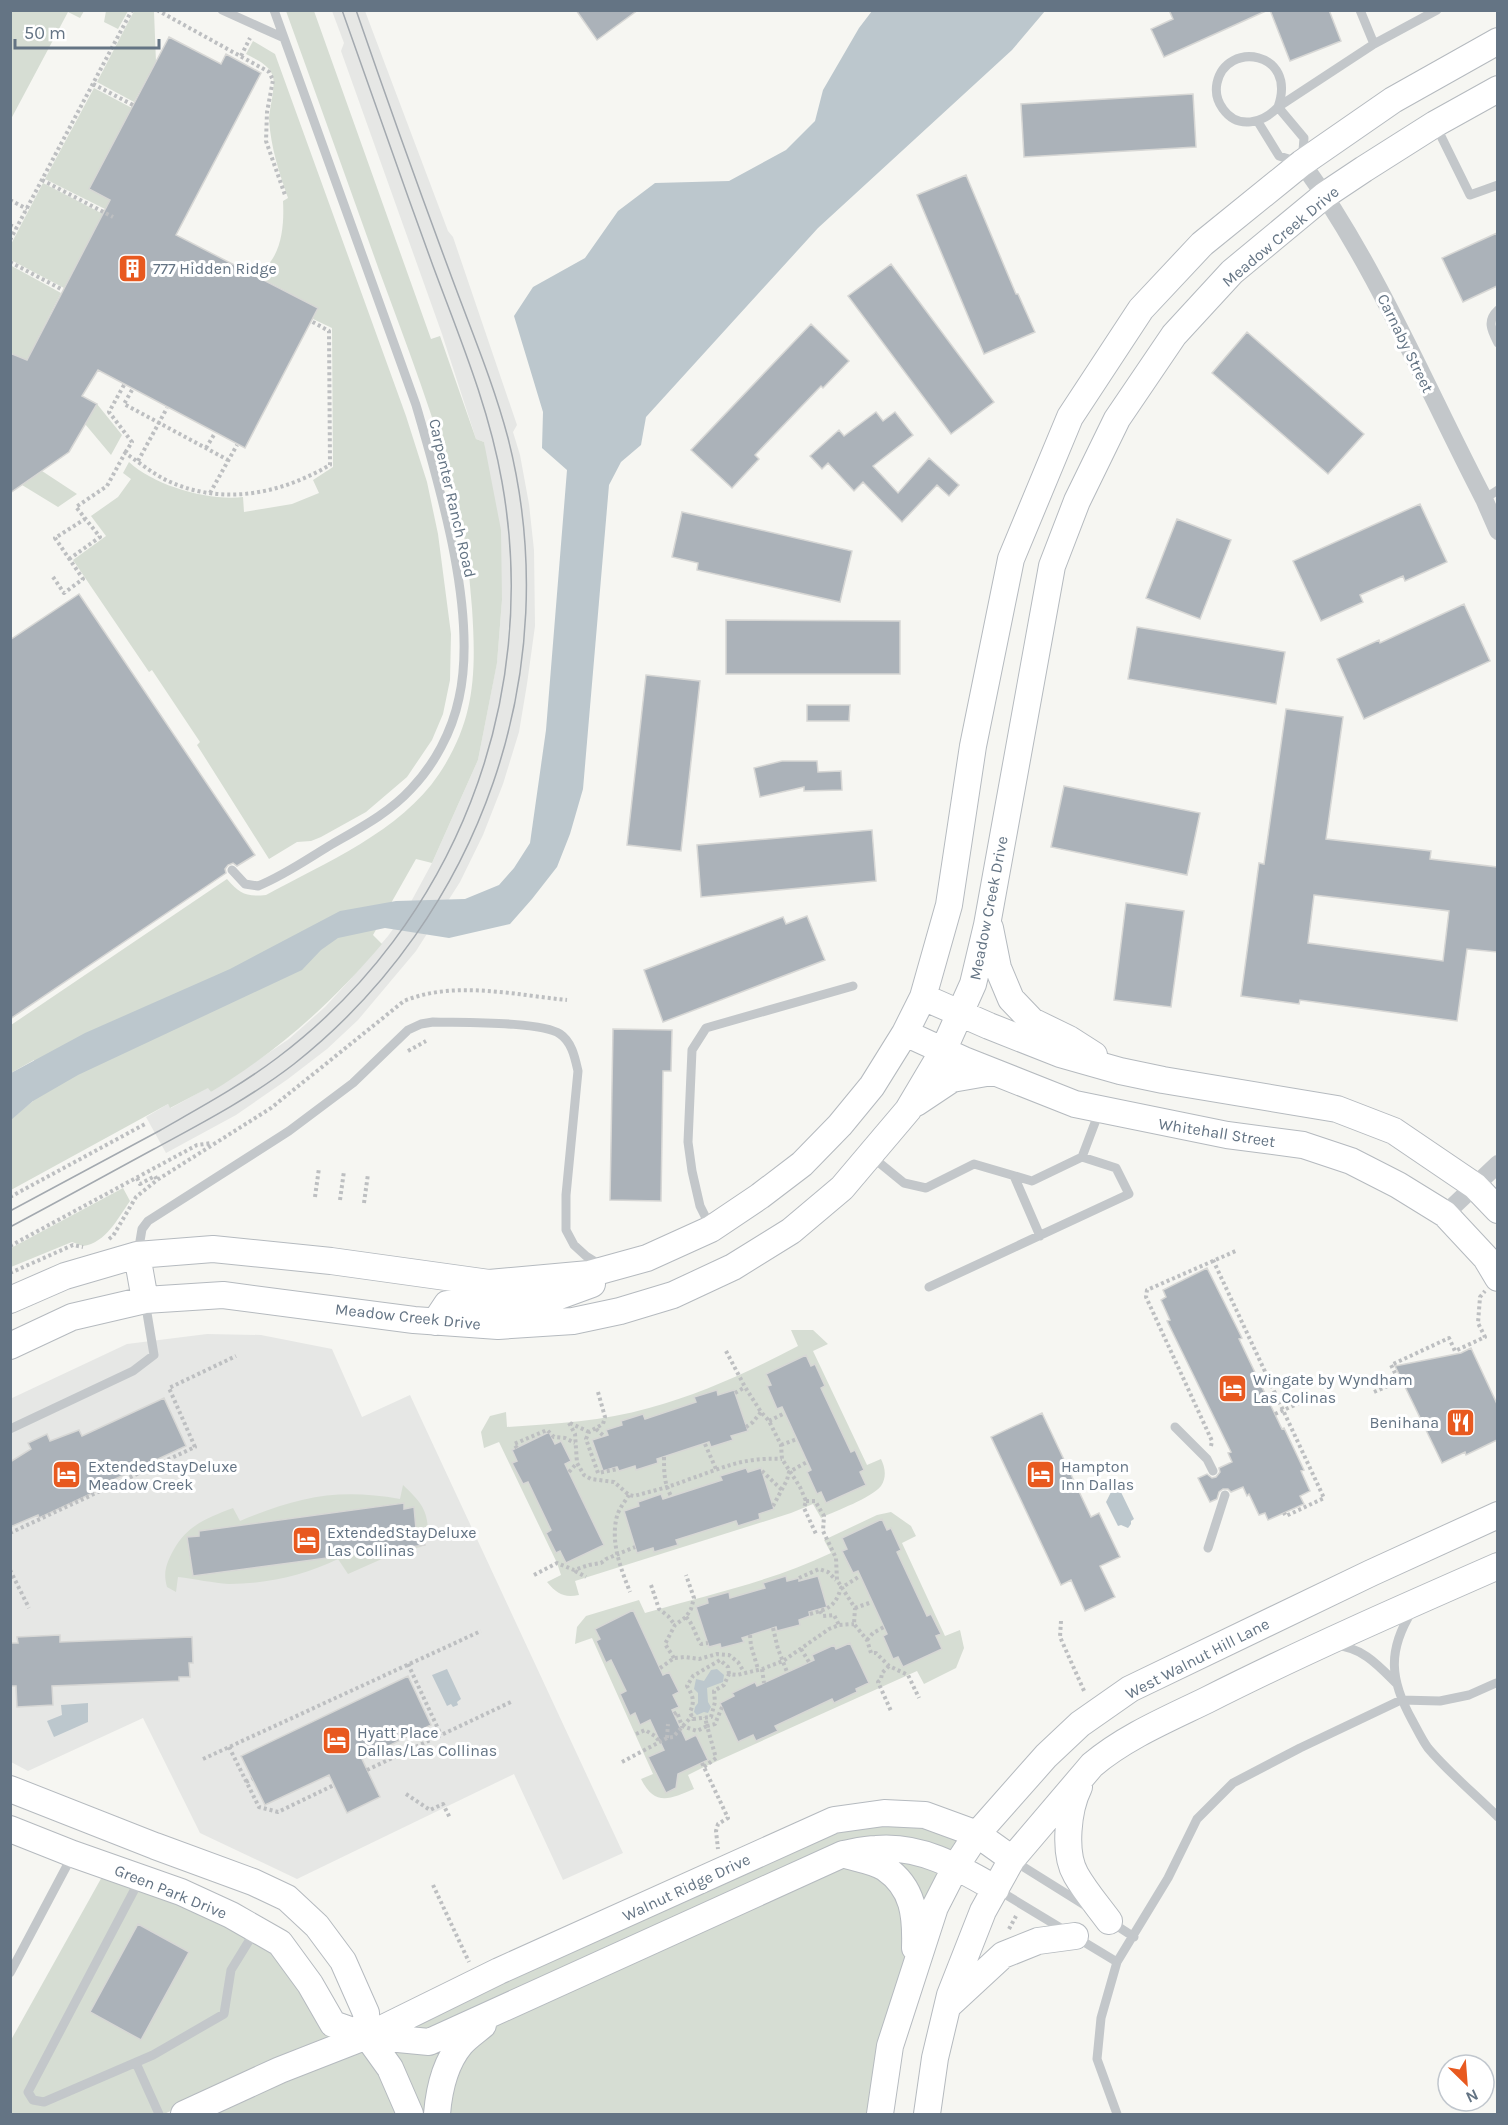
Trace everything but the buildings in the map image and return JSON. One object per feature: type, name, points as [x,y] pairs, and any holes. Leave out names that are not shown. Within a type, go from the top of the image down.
[{"type":"street","points":[[435,1322],[447,1304],[540,1303],[588,1286],[711,1229],[802,1164],[840,1125],[872,1086],[905,1033],[923,997],[949,905],[973,746],[1011,560],[1070,417],[1141,309],[1202,244],[1302,163],[1393,100],[1497,41]]},
{"type":"street","name":"Meadow Creek Drive","points":[[10,1346],[72,1317],[145,1300],[223,1295],[435,1322],[498,1326],[573,1322],[672,1295],[733,1267],[791,1231],[842,1188],[908,1110],[943,1051],[973,984],[988,916],[1052,566],[1077,501],[1117,419],[1174,335],[1232,272],[1326,195],[1435,124],[1497,88]]},
{"type":"street","name":"Carnaby Street","points":[[1302,163],[1326,195],[1360,252],[1491,494],[1497,531]]},
{"type":"street","points":[[988,916],[998,968],[1011,999],[1032,1021],[1069,1039],[1120,1071]]},
{"type":"street","points":[[923,997],[1060,1054],[1120,1071],[1337,1109],[1394,1131],[1475,1186],[1497,1210]]},
{"type":"street","name":"Whitehall Street","points":[[905,1033],[992,1072],[1075,1104],[1227,1135],[1303,1145],[1351,1161],[1398,1185],[1445,1214],[1486,1258],[1491,1285]]},
{"type":"street","points":[[908,1110],[952,1080],[992,1072]]},
{"type":"street","points":[[1445,1214],[1497,1164]]},
{"type":"street","points":[[10,1300],[65,1276],[137,1255],[213,1249],[331,1260],[489,1283],[590,1274],[646,1258]]},
{"type":"street","points":[[137,1255],[145,1300]]},
{"type":"street","name":"West Walnut Hill Lane","points":[[880,2115],[890,2046],[936,1907],[956,1866],[976,1834],[1046,1756],[1080,1724],[1130,1689],[1361,1577],[1497,1515]]},
{"type":"street","points":[[927,2115],[935,2058],[950,1995],[983,1911],[1012,1859],[1103,1755],[1144,1731],[1305,1653],[1497,1566]]},
{"type":"street","points":[[1086,1772],[1075,1796],[1069,1821],[1069,1847],[1074,1873],[1109,1921]]},
{"type":"street","name":"Green Park Drive","points":[[10,1789],[154,1846],[254,1882],[287,1898],[317,1926],[343,1961],[366,2013],[367,2036],[333,2024],[310,1984],[280,1943],[256,1929],[191,1897],[10,1829]]},
{"type":"street","name":"Walnut Ridge Drive","points":[[184,2115],[280,2070],[367,2036],[499,1971],[834,1820],[901,1812],[925,1815],[976,1834],[1012,1859]]},
{"type":"street","name":"Green Park Drive","points":[[73,1854],[87,1842],[114,1845],[159,1862],[210,1866]]},
{"type":"street","name":"Walnut Ridge Drive","points":[[367,2036],[429,2042],[843,1854],[876,1849],[897,1849],[922,1853],[956,1866],[996,1888]]},
{"type":"street","points":[[843,1854],[884,1867],[904,1887],[916,1919],[913,1976]]},
{"type":"street","points":[[948,2006],[1003,1955],[1038,1941],[1075,1936]]},
{"type":"street","points":[[436,2115],[449,2064],[462,2043],[499,2011]]},
{"type":"street","points":[[367,2036],[390,2068],[410,2115]]},
{"type":"lane","points":[[222,10],[284,38]]},
{"type":"lane","name":"Carpenter Ranch Road","points":[[232,870],[245,885],[258,886],[390,808],[411,790],[428,769],[442,745],[459,699],[463,672],[462,606],[445,514],[416,405],[274,10]]},
{"type":"lane","points":[[1360,10],[1374,44]]},
{"type":"lane","points":[[1278,107],[1282,94],[1282,80],[1275,68],[1265,60],[1252,56],[1238,58],[1227,65],[1219,76],[1216,89],[1218,103],[1226,114],[1238,121],[1258,122],[1374,44],[1437,10]]},
{"type":"lane","points":[[1258,122],[1279,156],[1302,163],[1304,138],[1278,107]]},
{"type":"lane","points":[[1435,124],[1470,195],[1497,185]]},
{"type":"lane","points":[[1497,310],[1490,320],[1490,327],[1497,343]]},
{"type":"lane","points":[[711,1229],[700,1206],[688,1142],[692,1050],[706,1028],[853,986]]},
{"type":"lane","points":[[137,1255],[142,1229],[148,1221],[289,1131],[353,1083],[408,1030],[421,1024],[444,1022],[532,1026],[560,1034],[574,1052],[578,1071],[566,1195],[566,1230],[574,1245],[606,1269]]},
{"type":"lane","points":[[1082,1157],[1099,1110]]},
{"type":"lane","points":[[871,1156],[904,1183],[926,1188],[974,1164],[1032,1181],[1082,1157],[1116,1168],[1129,1194],[929,1287]]},
{"type":"lane","points":[[1014,1176],[1040,1236]]},
{"type":"lane","points":[[10,1429],[134,1371],[154,1355],[145,1300]]},
{"type":"lane","points":[[1175,1427],[1207,1459],[1213,1471]]},
{"type":"lane","points":[[1208,1548],[1225,1495]]},
{"type":"lane","points":[[1441,1592],[1413,1611],[1402,1627],[1396,1645],[1394,1664],[1396,1683],[1401,1700],[1427,1747],[1497,1817]]},
{"type":"lane","points":[[1305,1653],[1339,1645],[1356,1650],[1371,1659],[1396,1683]]},
{"type":"lane","points":[[1117,2115],[1097,2059],[1101,2018],[1117,1962],[1168,1878],[1197,1819],[1233,1783],[1401,1700],[1440,1701],[1469,1695],[1496,1683]]},
{"type":"lane","points":[[10,1973],[73,1854]]},
{"type":"lane","points":[[1012,1859],[1134,1937]]},
{"type":"lane","points":[[140,1878],[28,2092],[33,2100],[44,2102],[136,2063],[224,2014],[231,1970],[256,1929]]},
{"type":"lane","points":[[996,1888],[1117,1962]]},
{"type":"lane","points":[[136,2063],[159,2115]]},
{"type":"path","points":[[10,240],[132,10]]},
{"type":"path","points":[[158,10],[268,72],[273,80],[268,103],[266,141],[285,195]]},
{"type":"path","points":[[241,56],[257,26]]},
{"type":"path","points":[[93,84],[133,105]]},
{"type":"path","points":[[42,180],[113,217]]},
{"type":"path","points":[[10,200],[27,209]]},
{"type":"path","points":[[10,225],[16,228]]},
{"type":"path","points":[[10,262],[63,290]]},
{"type":"path","points":[[125,453],[165,479],[186,488],[210,493],[262,492],[302,481],[330,465],[330,331],[312,321]]},
{"type":"path","points":[[69,559],[100,537],[76,507],[107,486],[132,442],[109,412],[124,385]]},
{"type":"path","points":[[132,390],[124,404],[228,460]]},
{"type":"path","points":[[138,461],[167,408]]},
{"type":"path","points":[[206,448],[215,433]]},
{"type":"path","points":[[210,493],[237,445]]},
{"type":"path","points":[[53,577],[64,593],[83,579],[55,538],[85,519]]},
{"type":"path","points":[[103,1243],[113,1236],[136,1197],[158,1180],[271,1108],[404,1000],[419,994],[447,990],[567,1000]]},
{"type":"path","points":[[10,1197],[145,1124]]},
{"type":"path","points":[[10,1246],[197,1145],[216,1143]]},
{"type":"path","points":[[315,1197],[319,1168]]},
{"type":"path","points":[[340,1200],[344,1171]]},
{"type":"path","points":[[364,1203],[368,1174]]},
{"type":"path","points":[[137,1178],[140,1184],[155,1176],[158,1180]]},
{"type":"path","points":[[10,1272],[73,1245],[91,1248]]},
{"type":"path","points":[[1207,1459],[1212,1441],[1146,1297],[1148,1290],[1238,1250]]},
{"type":"path","points":[[1213,1260],[1324,1498],[1286,1516],[1284,1513]]},
{"type":"path","points":[[1374,1392],[1399,1381],[1391,1365],[1449,1338],[1455,1351],[1485,1337],[1478,1323],[1480,1297],[1491,1285]]},
{"type":"path","points":[[726,1351],[781,1445],[782,1459],[800,1488],[806,1502],[804,1508],[816,1534]]},
{"type":"path","points":[[10,1533],[195,1447],[169,1388],[236,1356]]},
{"type":"path","points":[[735,1393],[745,1387]]},
{"type":"path","points":[[598,1392],[605,1417],[603,1424],[588,1432],[569,1423],[575,1434],[577,1463],[584,1475],[591,1479],[614,1482],[629,1495],[634,1496],[666,1487],[744,1461],[760,1458],[782,1459]]},
{"type":"path","points":[[1275,1414],[1308,1399]]},
{"type":"path","points":[[746,1427],[761,1412]]},
{"type":"path","points":[[769,1421],[785,1413]]},
{"type":"path","points":[[596,1429],[604,1436]]},
{"type":"path","points":[[517,1448],[514,1444],[547,1430],[554,1437],[565,1438],[575,1443]]},
{"type":"path","points":[[588,1432],[586,1439],[598,1473],[618,1469]]},
{"type":"path","points":[[781,1445],[797,1439]]},
{"type":"path","points":[[705,1444],[716,1469]]},
{"type":"path","points":[[664,1457],[666,1487],[671,1496]]},
{"type":"path","points":[[773,1506],[789,1472],[807,1462]]},
{"type":"path","points":[[569,1472],[577,1463]]},
{"type":"path","points":[[762,1471],[771,1477],[782,1490]]},
{"type":"path","points":[[629,1495],[617,1516],[615,1533],[617,1556],[630,1592]]},
{"type":"path","points":[[806,1502],[815,1501],[824,1516],[823,1531],[836,1558],[837,1580]]},
{"type":"path","points":[[574,1570],[589,1564],[601,1563],[635,1547]]},
{"type":"path","points":[[534,1575],[557,1563],[586,1577]]},
{"type":"path","points":[[799,1578],[819,1569],[828,1572],[837,1580],[855,1608],[854,1624],[867,1640],[871,1653],[876,1653],[890,1665],[908,1675],[919,1698]]},
{"type":"path","points":[[10,1570],[29,1608]]},
{"type":"path","points":[[674,1658],[665,1644],[675,1625],[686,1617],[694,1598],[686,1575]]},
{"type":"path","points":[[810,1614],[833,1605],[838,1599],[841,1588],[860,1576]]},
{"type":"path","points":[[651,1586],[659,1609],[675,1625]]},
{"type":"path","points":[[855,1608],[872,1602]]},
{"type":"path","points":[[820,1611],[822,1616],[834,1616],[839,1625]]},
{"type":"path","points":[[686,1617],[692,1623],[695,1636],[701,1644],[708,1643]]},
{"type":"path","points":[[1061,1621],[1060,1637],[1084,1693]]},
{"type":"path","points":[[729,1674],[737,1675],[783,1661],[829,1629],[839,1625],[854,1624]]},
{"type":"path","points":[[867,1640],[873,1633],[884,1627]]},
{"type":"path","points":[[773,1628],[787,1672]]},
{"type":"path","points":[[203,1759],[481,1630]]},
{"type":"path","points":[[750,1635],[751,1646],[764,1683]]},
{"type":"path","points":[[801,1649],[809,1662]]},
{"type":"path","points":[[660,1668],[674,1658],[699,1659],[717,1654],[729,1655],[738,1662],[744,1672]]},
{"type":"path","points":[[699,1659],[700,1671]]},
{"type":"path","points":[[720,1660],[728,1667],[729,1674],[724,1685],[714,1691],[715,1702],[711,1717],[693,1719],[690,1712],[694,1703],[693,1695],[687,1686],[693,1676],[700,1671],[720,1660]]},
{"type":"path","points":[[408,1664],[441,1735]]},
{"type":"path","points":[[890,1665],[882,1673],[878,1682],[891,1711]]},
{"type":"path","points":[[367,1770],[513,1701]]},
{"type":"path","points":[[682,1726],[697,1731],[715,1724],[722,1707]]},
{"type":"path","points":[[674,1714],[677,1712],[682,1726]]},
{"type":"path","points":[[622,1762],[673,1737],[692,1716]]},
{"type":"path","points":[[705,1717],[716,1758],[703,1765],[728,1818],[718,1824],[716,1831],[717,1846],[721,1855]]},
{"type":"path","points":[[667,1738],[668,1724]]},
{"type":"path","points":[[636,1734],[645,1730],[660,1742]]},
{"type":"path","points":[[229,1747],[259,1807],[278,1812],[334,1785]]},
{"type":"path","points":[[246,1782],[252,1779]]},
{"type":"path","points":[[406,1794],[429,1810],[443,1804],[450,1818]]},
{"type":"path","points":[[433,1885],[473,1971]]},
{"type":"path","points":[[1005,1917],[1012,1922]]},
{"type":"shaded area","points":[[11,11],[84,11],[80,18],[68,12],[11,119]]},
{"type":"shaded area","points":[[106,11],[128,11],[118,29],[104,22]]},
{"type":"shaded area","points":[[134,11],[154,12],[156,62],[134,102],[97,82]]},
{"type":"shaded area","points":[[286,11],[314,11],[431,339],[440,336],[476,439],[484,442],[501,530],[502,600],[497,663],[478,760],[432,863],[416,859],[373,935],[382,944],[323,1006],[259,1060],[211,1092],[208,1088],[170,1108],[168,1104],[11,1190],[10,1120],[33,1101],[34,1060],[11,1073],[11,1025],[227,879],[244,893],[266,895],[337,858],[383,829],[423,794],[439,774],[451,754],[467,714],[473,674],[473,631],[467,554],[457,502],[421,385]]},
{"type":"shaded area","points":[[332,11],[365,11],[448,231],[453,237],[517,425],[513,432],[520,455],[529,504],[534,550],[535,626],[527,684],[519,732],[503,784],[483,835],[460,882],[416,951],[358,1020],[327,1049],[236,1115],[166,1153],[146,1117],[168,1104],[171,1108],[209,1087],[211,1092],[289,1039],[325,1007],[349,981],[388,936],[406,911],[432,863],[478,760],[497,662],[502,600],[484,442],[476,439],[442,334],[341,51],[344,43]]},
{"type":"shaded area","points":[[872,11],[1045,11],[1012,50],[818,228],[646,417],[641,445],[621,462],[609,485],[583,789],[570,834],[557,867],[510,924],[449,938],[385,928],[338,938],[321,950],[302,970],[78,1075],[33,1101],[11,1120],[11,1073],[85,1033],[230,969],[340,911],[396,901],[465,899],[499,885],[514,868],[530,843],[546,730],[567,470],[542,448],[543,412],[514,316],[533,287],[585,258],[618,211],[655,183],[729,181],[786,150],[815,121],[823,90],[859,28]]},
{"type":"shaded area","points":[[253,41],[275,54],[406,416],[427,482],[438,534],[451,634],[450,680],[443,714],[432,740],[407,777],[366,812],[321,837],[311,841],[297,842],[269,859],[197,745],[200,742],[152,670],[149,672],[73,560],[106,536],[91,516],[118,497],[131,479],[123,473],[129,462],[153,478],[183,490],[214,497],[243,497],[244,512],[292,504],[319,493],[313,480],[333,467],[332,328],[313,319],[318,308],[257,276],[270,263],[279,245],[283,201],[288,198],[276,160],[270,130],[273,78],[268,67],[246,54]]},
{"type":"shaded area","points":[[94,88],[132,108],[89,189],[119,205],[115,214],[45,179]]},
{"type":"shaded area","points":[[43,183],[103,214],[64,288],[11,260],[10,246]]},
{"type":"shaded area","points":[[10,265],[61,293],[37,340],[51,371],[11,353]]},
{"type":"shaded area","points":[[97,404],[122,435],[111,455],[85,424]]},
{"type":"shaded area","points":[[42,471],[77,494],[58,507],[22,485]]},
{"type":"shaded area","points":[[123,1188],[130,1201],[111,1229],[98,1240],[83,1246],[72,1242],[11,1267],[11,1248]]},
{"type":"shaded area","points":[[791,1330],[813,1330],[828,1344],[813,1351],[867,1465],[881,1459],[885,1472],[881,1486],[861,1500],[821,1518],[813,1504],[575,1581],[579,1595],[569,1596],[554,1590],[547,1582],[561,1575],[557,1563],[499,1442],[484,1448],[481,1432],[490,1416],[506,1412],[507,1427],[597,1419],[649,1408],[725,1381],[798,1346]]},
{"type":"shaded area","points":[[207,1334],[261,1335],[332,1349],[362,1417],[410,1395],[623,1853],[563,1880],[514,1774],[297,1879],[200,1833],[143,1718],[28,1771],[11,1762],[10,1399],[127,1344]]},
{"type":"shaded area","name":"ExtendedStayDeluxe Las Collinas","points":[[403,1485],[420,1503],[426,1514],[428,1539],[421,1547],[393,1554],[348,1574],[338,1559],[312,1570],[271,1580],[229,1584],[178,1577],[176,1592],[167,1587],[166,1569],[179,1542],[191,1529],[215,1515],[233,1508],[240,1521],[281,1506],[337,1495],[357,1494],[400,1499]]},
{"type":"shaded area","points":[[1119,1488],[1134,1519],[1128,1528],[1118,1526],[1106,1502],[1111,1492]]},
{"type":"shaded area","points":[[891,1512],[911,1526],[916,1536],[902,1543],[945,1636],[960,1630],[964,1648],[956,1668],[924,1684],[917,1671],[688,1775],[694,1789],[670,1798],[652,1794],[641,1779],[653,1774],[592,1638],[575,1644],[577,1627],[586,1616],[639,1600],[645,1613],[786,1572],[831,1553],[824,1540],[877,1515]]},
{"type":"shaded area","points":[[447,1669],[461,1699],[457,1702],[458,1705],[453,1707],[451,1704],[447,1706],[432,1675]]},
{"type":"shaded area","points":[[717,1669],[724,1675],[723,1682],[707,1688],[708,1702],[711,1707],[708,1713],[697,1715],[694,1712],[698,1703],[698,1693],[694,1689],[696,1679],[704,1681],[711,1670]]},
{"type":"shaded area","points":[[88,1703],[88,1722],[54,1737],[47,1721],[62,1715],[61,1705]]},
{"type":"shaded area","points":[[903,1819],[969,1836],[877,2114],[214,2114],[824,1826]]},
{"type":"shaded area","points":[[103,1875],[227,1920],[274,1951],[301,1988],[329,2039],[164,2114],[11,2114],[11,2040]]},
{"type":"tram line","points":[[10,1211],[159,1131],[234,1087],[277,1058],[339,1004],[393,942],[437,874],[471,802],[495,725],[508,645],[511,564],[502,482],[489,426],[472,372],[342,10]]},
{"type":"tram line","points":[[10,1227],[208,1120],[294,1064],[359,1004],[415,936],[459,862],[493,783],[516,699],[526,613],[523,525],[508,438],[488,374],[413,173],[356,10]]},
{"type":"place","name":"777 Hidden Ridge","points":[[132,268]]},
{"type":"place","name":"Wingate by Wyndham Las Colinas","points":[[1232,1388]]},
{"type":"place","name":"Benihana","points":[[1460,1422]]},
{"type":"place","name":"ExtendedStayDeluxe Meadow Creek","points":[[67,1475]]},
{"type":"place","name":"Hampton Inn Dallas","points":[[1040,1475]]},
{"type":"place","name":"ExtendedStayDeluxe Las Collinas","points":[[306,1541]]},
{"type":"place","name":"Hyatt Place Dallas/Las Collinas","points":[[336,1741]]}]
